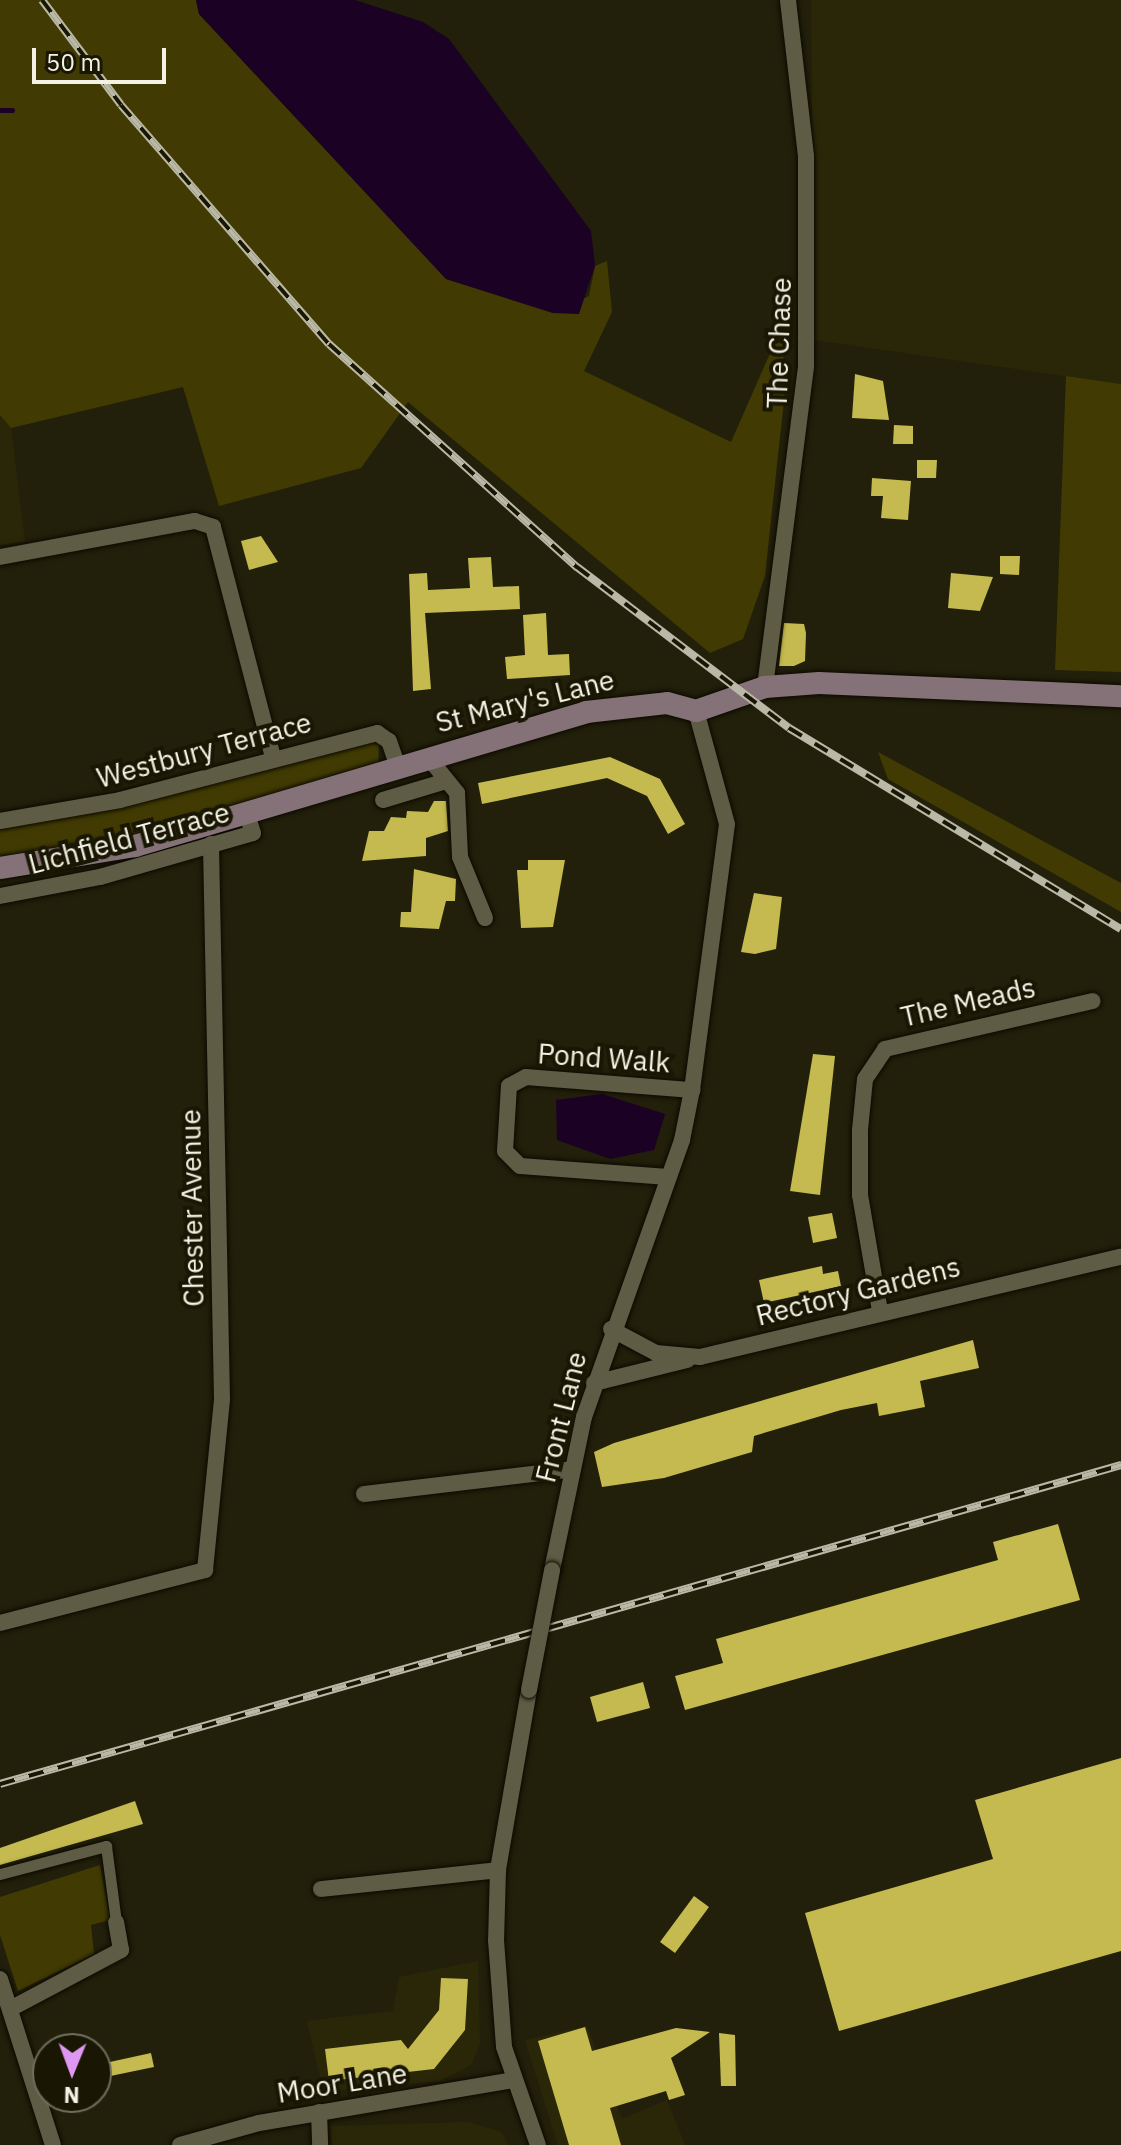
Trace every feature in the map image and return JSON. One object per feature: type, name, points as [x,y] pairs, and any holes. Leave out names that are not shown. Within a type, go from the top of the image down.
[{"type":"main road","name":"St Mary's Lane","points":[[0,868],[135,846],[586,712],[667,703],[696,711],[765,687],[1121,696]]},
{"type":"street","name":"The Chase","points":[[765,687],[798,464],[807,336],[806,156],[788,0]]},
{"type":"street","points":[[0,557],[195,521],[213,527],[273,758]]},
{"type":"street","name":"Front Lane","points":[[538,2145],[514,2080],[499,2016],[498,1870],[552,1570],[594,1383],[668,1177],[692,1090],[727,824],[696,711]]},
{"type":"street","name":"Westbury Terrace","points":[[0,821],[120,800],[377,733],[389,741],[398,767]]},
{"type":"street","points":[[428,757],[443,782],[457,793],[460,857],[485,918]]},
{"type":"street","points":[[383,800],[443,782]]},
{"type":"street","name":"Lichfield Terrace","points":[[0,896],[100,877],[253,833],[247,815]]},
{"type":"street","name":"Chester Avenue","points":[[0,1623],[205,1570],[222,1399],[211,844]]},
{"type":"street","name":"The Meads","points":[[880,1311],[860,1195],[860,1130],[865,1079],[885,1049],[1093,1001]]},
{"type":"street","name":"Pond Walk","points":[[668,1177],[520,1166],[505,1151],[509,1086],[526,1077],[692,1090]]},
{"type":"street","name":"Rectory Gardens","points":[[611,1329],[656,1353],[700,1357],[880,1311],[1121,1257]]},
{"type":"street","points":[[594,1383],[700,1357]]},
{"type":"street","points":[[364,1494],[573,1469]]},
{"type":"street","points":[[0,1874],[106,1846],[121,1950],[10,2009]]},
{"type":"street","points":[[321,1889],[498,1870]]},
{"type":"street","points":[[0,1979],[53,2145]]},
{"type":"street","name":"Moor Lane","points":[[180,2145],[319,2112],[514,2080]]},
{"type":"street","points":[[319,2112],[320,2145]]},
{"type":"shaded area","points":[[0,0],[196,0],[199,14],[446,279],[553,313],[589,296],[595,266],[607,261],[612,312],[584,371],[731,442],[782,326],[785,391],[765,576],[743,639],[710,653],[408,402],[361,468],[219,506],[183,387],[11,428],[0,415]]},
{"type":"shaded area","points":[[196,0],[355,0],[423,22],[449,39],[591,231],[595,266],[579,314],[553,313],[446,279],[199,14]]},
{"type":"shaded area","points":[[811,0],[1121,0],[1121,384],[814,340]]},
{"type":"shaded area","points":[[1066,376],[1121,384],[1121,672],[1055,670]]},
{"type":"shaded area","points":[[0,415],[11,428],[25,542],[0,545]]},
{"type":"shaded area","points":[[365,739],[379,743],[378,769],[157,832],[0,860],[0,826]]},
{"type":"shaded area","points":[[878,752],[1121,883],[1121,912],[888,779]]},
{"type":"shaded area","points":[[602,1094],[665,1114],[654,1150],[610,1159],[557,1140],[556,1100]]},
{"type":"shaded area","points":[[100,1865],[110,1920],[91,1925],[94,1954],[18,1991],[0,1935],[0,1897]]},
{"type":"shaded area","points":[[478,1961],[480,2044],[471,2065],[440,2081],[323,2091],[307,2021],[393,2011],[399,1977]]},
{"type":"shaded area","points":[[587,2026],[622,2119],[667,2100],[685,2145],[558,2145],[525,2040]]},
{"type":"shaded area","points":[[468,2122],[502,2132],[508,2145],[332,2145],[330,2126]]},
{"type":"building","points":[[855,374],[883,381],[889,420],[852,418]]},
{"type":"building","points":[[894,425],[913,426],[913,444],[893,444]]},
{"type":"building","points":[[917,460],[937,460],[936,478],[917,478]]},
{"type":"building","points":[[872,478],[911,481],[908,520],[881,518],[883,496],[871,496]]},
{"type":"building","points":[[261,536],[278,562],[249,570],[241,541]]},
{"type":"building","points":[[1000,556],[1020,556],[1019,575],[1000,574]]},
{"type":"building","points":[[491,557],[493,587],[519,586],[520,609],[425,613],[431,689],[413,691],[409,574],[427,573],[428,590],[470,588],[468,558]]},
{"type":"building","points":[[951,573],[993,577],[980,611],[948,608]]},
{"type":"building","points":[[546,613],[548,655],[569,654],[570,675],[507,679],[505,657],[525,655],[523,615]]},
{"type":"building","points":[[784,623],[804,624],[805,661],[794,666],[779,666]]},
{"type":"building","points":[[610,757],[660,779],[685,824],[668,834],[647,796],[607,778],[482,804],[478,783]]},
{"type":"building","points":[[434,801],[446,801],[448,831],[426,838],[426,856],[362,861],[369,831],[384,831],[391,817],[406,818],[407,811],[428,812]]},
{"type":"building","points":[[528,860],[565,860],[553,927],[521,928],[517,870],[528,870]]},
{"type":"building","points":[[414,869],[456,879],[455,901],[446,901],[439,929],[400,927],[401,912],[411,912]]},
{"type":"building","points":[[754,893],[782,897],[776,949],[755,954],[741,952]]},
{"type":"building","points":[[813,1054],[835,1056],[820,1195],[790,1191]]},
{"type":"building","points":[[832,1213],[837,1238],[813,1243],[808,1217]]},
{"type":"building","points":[[822,1266],[823,1274],[838,1271],[841,1286],[764,1303],[759,1280]]},
{"type":"building","points":[[973,1340],[979,1368],[920,1381],[925,1407],[879,1416],[877,1403],[841,1410],[754,1436],[752,1452],[664,1478],[602,1487],[594,1452],[614,1443]]},
{"type":"building","points":[[1058,1524],[1080,1600],[685,1710],[675,1676],[723,1663],[716,1639],[998,1560],[993,1542]]},
{"type":"building","points":[[643,1682],[650,1708],[597,1722],[590,1697]]},
{"type":"building","points":[[1121,1758],[1121,1951],[839,2031],[805,1913],[993,1859],[975,1800]]},
{"type":"building","points":[[135,1801],[143,1824],[0,1865],[0,1848]]},
{"type":"building","points":[[694,1896],[709,1907],[675,1953],[660,1942]]},
{"type":"building","points":[[441,1978],[468,1979],[465,2030],[434,2069],[329,2081],[325,2049],[401,2040],[408,2049],[439,2010]]},
{"type":"building","points":[[585,2027],[592,2051],[676,2028],[710,2032],[671,2058],[685,2095],[669,2100],[666,2091],[610,2108],[621,2145],[569,2145],[538,2041]]},
{"type":"building","points":[[719,2033],[735,2035],[736,2086],[721,2086]]},
{"type":"building","points":[[151,2053],[154,2067],[112,2076],[112,2062]]},
{"type":"waterway","points":[[0,110],[12,110]]},
{"type":"railway","points":[[42,0],[121,105],[329,344],[577,567],[789,728],[1121,929]]},
{"type":"railway","points":[[0,1784],[1121,1465]]}]
